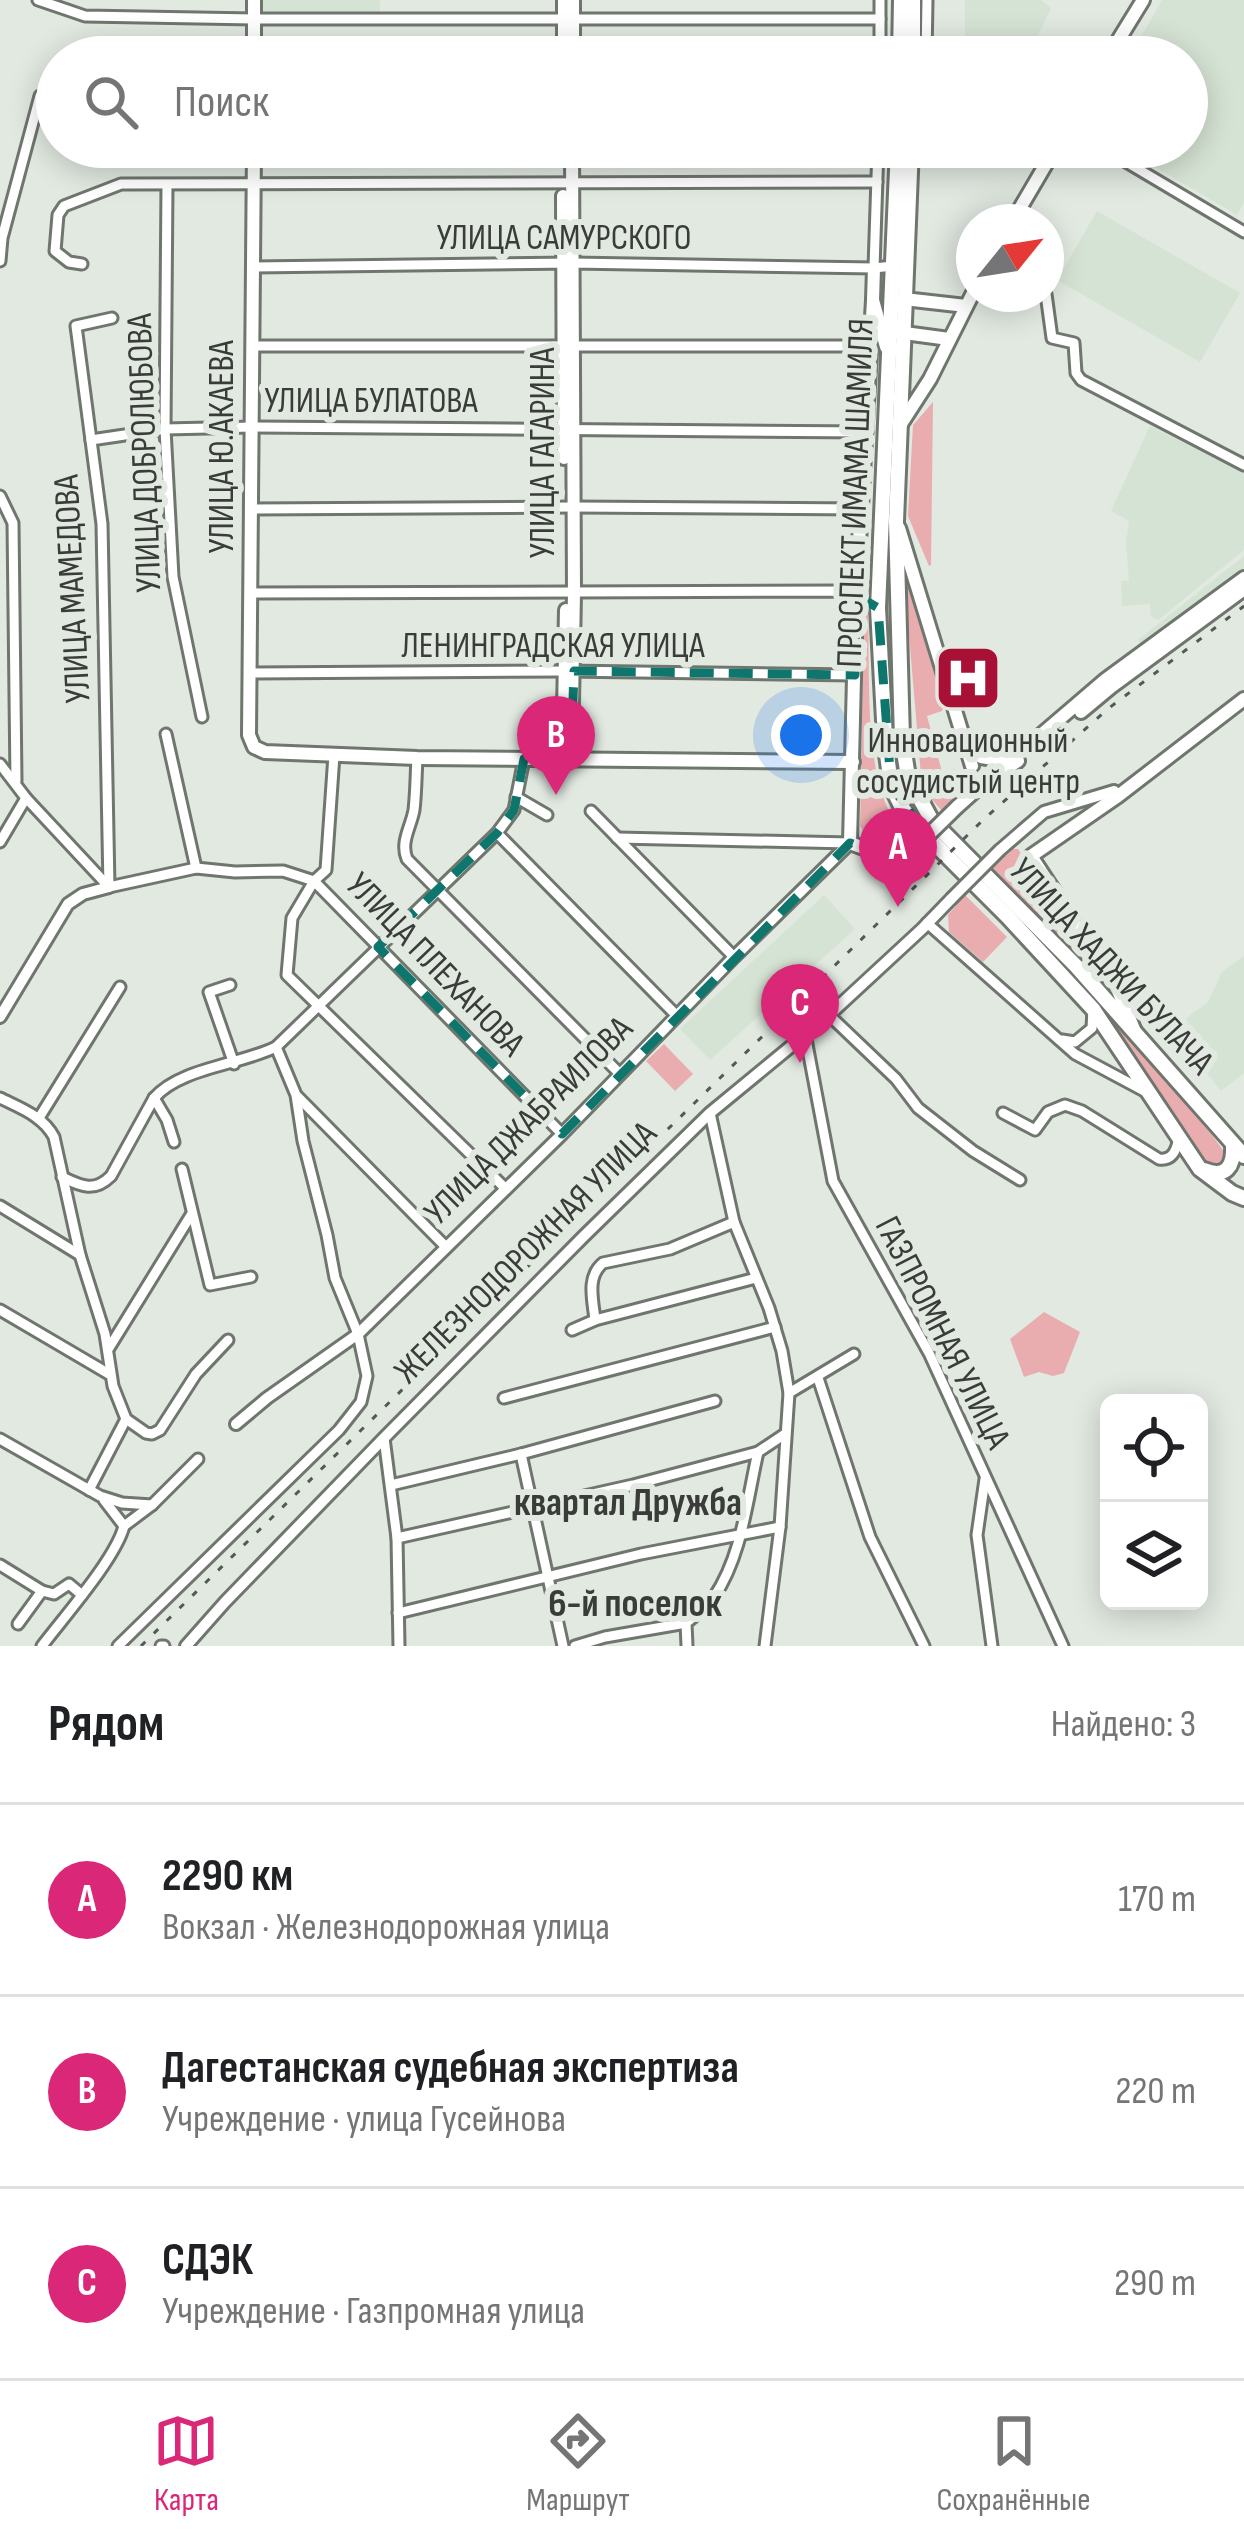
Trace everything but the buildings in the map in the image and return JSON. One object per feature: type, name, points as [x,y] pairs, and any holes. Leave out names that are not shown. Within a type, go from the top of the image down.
[{"type":"main road","points":[[254,0],[254,36]]},
{"type":"main road","points":[[569,0],[569,36]]},
{"type":"main road","points":[[900,36],[901,0]]},
{"type":"main road","points":[[913,36],[914,0]]},
{"type":"main road","points":[[1121,36],[1143,0]]},
{"type":"main road","name":"УЛИЦА Ю.АКАЕВА","points":[[254,168],[249,735],[254,747],[265,752],[334,755]]},
{"type":"main road","name":"УЛИЦА ГАГАРИНА","points":[[567,168],[567,758]]},
{"type":"main road","name":"ПРОСПЕКТ ИМАМА ШАМИЛЯ","points":[[897,168],[893,266],[901,424],[878,608],[891,785],[902,808],[927,826]]},
{"type":"main road","name":"ПРОСПЕКТ ИМАМА ШАМИЛЯ","points":[[910,168],[904,299],[888,354],[889,525],[964,739],[983,769]]},
{"type":"main road","points":[[1023,204],[1044,168]]},
{"type":"main road","name":"ПРОСПЕКТ ИМАМА ШАМИЛЯ","points":[[850,843],[856,595],[874,268]]},
{"type":"main road","points":[[904,299],[956,305]]},
{"type":"main road","points":[[873,300],[888,354]]},
{"type":"main road","points":[[901,424],[930,380],[963,312]]},
{"type":"main road","points":[[896,332],[949,339]]},
{"type":"main road","points":[[867,426],[886,391]]},
{"type":"main road","points":[[861,509],[889,525]]},
{"type":"main road","name":"ПРОСПЕКТ ИМАМА ШАМИЛЯ","points":[[903,561],[902,739],[908,777],[927,826]]},
{"type":"main road","points":[[983,769],[1006,761],[1035,740],[1105,680],[1244,578]]},
{"type":"main road","points":[[850,843],[897,860],[907,856],[962,802],[983,769],[1042,744],[1111,686],[1244,589]]},
{"type":"main road","points":[[856,595],[878,608]]},
{"type":"main road","points":[[1104,998],[1031,856],[1244,696]]},
{"type":"main road","points":[[334,755],[853,762]]},
{"type":"main road","name":"УЛИЦА ХАДЖИ БУЛАЧА","points":[[927,826],[1008,917],[1135,1030],[1239,1151]]},
{"type":"main road","name":"УЛИЦА ХАДЖИ БУЛАЧА","points":[[1104,998],[1153,1096],[1200,1168],[1244,1198]]},
{"type":"main road","points":[[1200,1168],[1213,1174],[1229,1168],[1239,1151]]},
{"type":"street","points":[[38,0],[85,16],[880,19]]},
{"type":"street","points":[[880,0],[880,36]]},
{"type":"street","points":[[926,36],[927,0]]},
{"type":"street","points":[[0,261],[36,111]]},
{"type":"street","points":[[874,268],[878,168]]},
{"type":"street","points":[[1136,168],[1244,232]]},
{"type":"street","points":[[82,264],[69,262],[55,251],[58,215],[64,206],[121,184],[878,182]]},
{"type":"street","name":"УЛИЦА ДОБРОЛЮБОВА","points":[[167,185],[165,429],[172,578],[202,717]]},
{"type":"street","name":"УЛИЦА САМУРСКОГО","points":[[253,267],[893,266]]},
{"type":"street","points":[[1048,312],[1052,338],[1074,343],[1076,373],[1081,380],[1244,465]]},
{"type":"street","name":"УЛИЦА МАМЕДОВА","points":[[109,887],[102,524],[76,326],[112,318]]},
{"type":"street","points":[[253,346],[871,346]]},
{"type":"street","name":"УЛИЦА БУЛАТОВА","points":[[92,440],[165,429],[867,426]]},
{"type":"street","points":[[0,496],[13,523],[16,781]]},
{"type":"street","points":[[252,509],[861,509]]},
{"type":"street","points":[[252,593],[844,591],[856,595]]},
{"type":"street","name":"ЛЕНИНГРАДСКАЯ УЛИЦА","points":[[252,673],[855,675]]},
{"type":"street","points":[[166,734],[196,868]]},
{"type":"street","points":[[334,755],[326,870],[314,881],[290,926],[286,975],[506,1190]]},
{"type":"street","points":[[417,758],[414,811],[403,853],[620,1074]]},
{"type":"street","points":[[62,1177],[92,1188],[103,1184],[164,1087],[276,1047],[497,833],[514,810],[524,758]]},
{"type":"street","points":[[1,764],[16,761]]},
{"type":"street","points":[[0,1017],[68,904],[109,887],[26,798],[1,764]]},
{"type":"street","name":"ЖЕЛЕЗНОДОРОЖНАЯ УЛИЦА","points":[[186,1646],[384,1438],[710,1113],[829,1015],[1044,812],[1116,793]]},
{"type":"street","points":[[516,797],[547,815]]},
{"type":"street","points":[[0,842],[26,798]]},
{"type":"street","points":[[591,812],[734,957]]},
{"type":"street","points":[[497,833],[676,1016]]},
{"type":"street","points":[[1016,835],[1031,856]]},
{"type":"street","points":[[617,838],[850,843]]},
{"type":"street","name":"УЛИЦА ДЖАБРАИЛОВА","points":[[236,1424],[358,1334],[850,843]]},
{"type":"street","name":"УЛИЦА ПЛЕХАНОВА","points":[[109,887],[196,868],[283,872],[314,881],[562,1133]]},
{"type":"street","points":[[927,923],[1076,1054],[1153,1096]]},
{"type":"street","points":[[230,985],[209,992],[234,1064]]},
{"type":"street","points":[[39,1118],[120,987]]},
{"type":"street","points":[[1047,1031],[1075,1042],[1092,1028],[1104,998]]},
{"type":"street","points":[[829,1015],[896,1079],[918,1108],[1020,1180]]},
{"type":"street","name":"ГАЗПРОМНАЯ УЛИЦА","points":[[806,1034],[833,1181],[929,1352],[1064,1646]]},
{"type":"street","points":[[118,1646],[274,1495],[350,1416],[366,1389],[358,1334],[335,1278],[296,1094],[276,1047]]},
{"type":"street","points":[[296,1094],[446,1247]]},
{"type":"street","points":[[0,1098],[39,1118],[53,1137],[108,1349],[109,1374],[126,1418],[146,1432],[160,1430],[201,1366],[228,1340]]},
{"type":"street","points":[[154,1098],[175,1142]]},
{"type":"street","points":[[1003,1113],[1035,1130],[1048,1112],[1065,1105],[1159,1159],[1172,1155],[1179,1137]]},
{"type":"street","points":[[710,1113],[734,1222],[775,1327],[789,1394],[780,1527],[765,1646]]},
{"type":"street","points":[[182,1169],[210,1286],[251,1277]]},
{"type":"street","points":[[0,1206],[80,1255]]},
{"type":"street","points":[[108,1349],[191,1215]]},
{"type":"street","points":[[595,1320],[592,1275],[597,1267],[670,1249],[734,1222]]},
{"type":"street","points":[[572,1330],[756,1278]]},
{"type":"street","points":[[0,1310],[109,1374]]},
{"type":"street","points":[[504,1397],[775,1327]]},
{"type":"street","points":[[789,1394],[854,1354]]},
{"type":"street","points":[[818,1378],[870,1537],[924,1646]]},
{"type":"street","points":[[391,1485],[715,1401]]},
{"type":"street","points":[[89,1490],[126,1418]]},
{"type":"street","points":[[397,1538],[758,1452],[784,1434]]},
{"type":"street","points":[[384,1438],[397,1538],[399,1646]]},
{"type":"street","points":[[0,1439],[100,1496],[152,1505]]},
{"type":"street","points":[[575,1646],[686,1623],[715,1595],[740,1535],[758,1452]]},
{"type":"street","points":[[521,1454],[562,1646]]},
{"type":"street","points":[[42,1646],[82,1594],[124,1526],[198,1459]]},
{"type":"street","points":[[985,1479],[977,1535],[992,1646]]},
{"type":"street","points":[[100,1496],[124,1526]]},
{"type":"street","points":[[398,1613],[545,1576],[780,1527]]},
{"type":"street","points":[[0,1565],[43,1591],[54,1594],[69,1584],[82,1594]]},
{"type":"street","points":[[19,1624],[43,1591]]},
{"type":"street","points":[[686,1623],[687,1646]]},
{"type":"highlighted area","points":[[856,595],[878,608],[891,785],[927,837],[897,860],[850,843],[562,1134],[378,947],[497,833],[514,810],[524,759],[571,758],[574,671],[855,675]]},
{"type":"shaded area","points":[[255,0],[380,0],[380,12],[255,12]]},
{"type":"shaded area","points":[[965,0],[1041,0],[1051,8],[1038,36],[965,36]]},
{"type":"shaded area","points":[[1162,0],[1244,0],[1244,202],[1237,215],[1157,168],[1208,168],[1208,36],[1142,36]]},
{"type":"shaded area","points":[[1097,211],[1240,293],[1200,362],[1064,284],[1064,268]]},
{"type":"shaded area","points":[[933,402],[929,566],[908,516],[913,425]]},
{"type":"shaded area","points":[[1150,426],[1244,473],[1244,550],[1158,620],[1151,617],[1150,604],[1122,606],[1121,581],[1129,581],[1129,521],[1111,511]]},
{"type":"shaded area","points":[[1244,556],[1244,568],[1144,647],[1138,640]]},
{"type":"shaded area","points":[[904,576],[945,703],[942,711],[927,716],[942,772],[964,772],[964,786],[942,811],[921,776]]},
{"type":"shaded area","points":[[887,586],[898,763],[915,807],[1072,970],[1212,1135],[1225,1153],[1223,1165],[1211,1167],[1202,1157],[1099,1008],[912,809],[895,765]]},
{"type":"shaded area","points":[[864,612],[868,612],[874,759],[887,807],[913,840],[902,851],[895,852],[860,826]]},
{"type":"shaded area","points":[[1018,849],[1095,965],[1090,969],[992,869]]},
{"type":"shaded area","points":[[824,895],[855,929],[710,1060],[680,1029]]},
{"type":"shaded area","points":[[965,895],[1007,937],[983,962],[949,932],[948,915]]},
{"type":"shaded area","points":[[1244,956],[1244,1073],[1221,1091],[1172,1029],[1208,1002],[1222,972]]},
{"type":"shaded area","points":[[664,1044],[693,1074],[675,1091],[646,1061]]},
{"type":"shaded area","points":[[1044,1312],[1080,1332],[1064,1373],[1024,1377],[1010,1339]]},
{"type":"railway","points":[[141,1646],[984,819],[1109,708],[1244,606]]},
{"type":"place","name":"Инновационный сосудистый центр","points":[[968,678]]},
{"type":"place","name":"Дагестанская судебная экспертиза","points":[[556,795]]},
{"type":"place","name":"2290 км","points":[[898,907]]},
{"type":"place","name":"СДЭК","points":[[800,1063]]},
{"type":"district","name":"квартал Дружба","points":[[628,1503]]},
{"type":"district","name":"6-й поселок","points":[[635,1604]]}]
